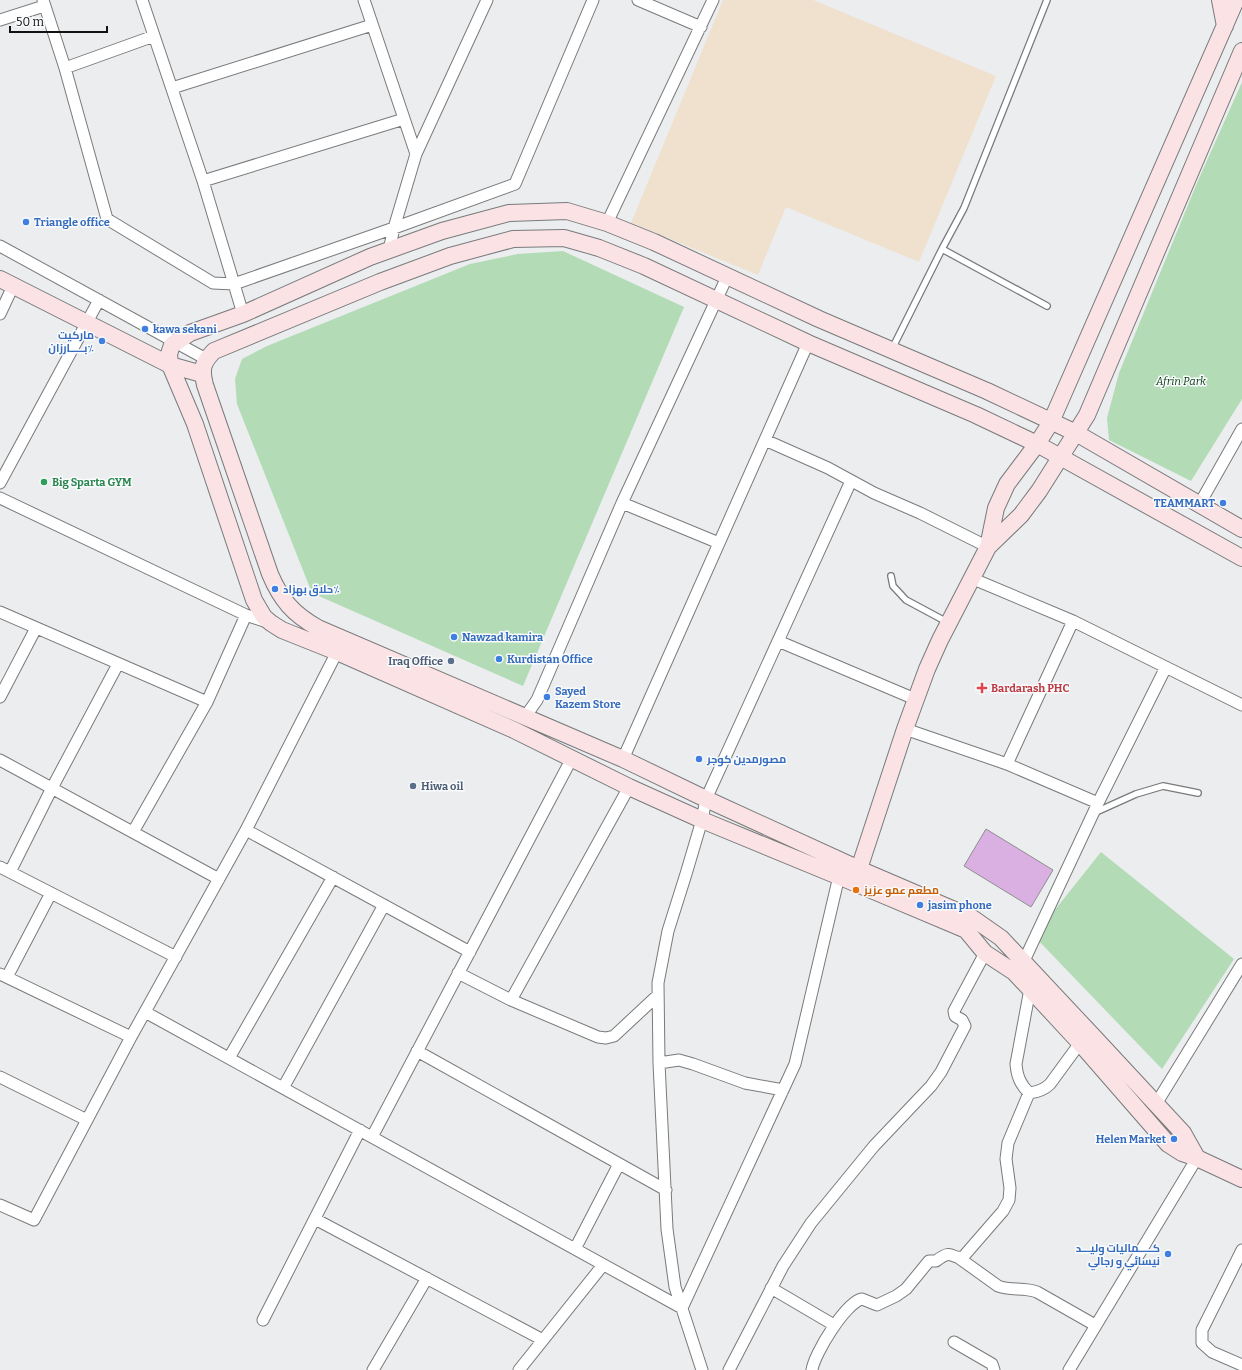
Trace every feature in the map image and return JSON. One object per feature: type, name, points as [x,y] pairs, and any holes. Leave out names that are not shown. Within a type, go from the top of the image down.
[{"type":"main road","points":[[1220,0],[1225,26]]},
{"type":"main road","points":[[988,547],[996,508],[1007,484],[1037,444],[1051,422],[1236,0]]},
{"type":"main road","points":[[859,869],[915,699],[940,640],[988,547],[1021,515],[1039,491],[1086,415],[1242,52]]},
{"type":"main road","points":[[1242,529],[1076,433],[986,391],[819,319],[654,242],[607,223],[567,211],[509,213],[442,231],[389,250],[370,257],[243,314],[194,331],[172,345],[169,354],[170,365],[195,424],[254,600],[258,609],[271,623],[282,630],[337,652],[514,730],[629,787],[702,820],[966,930],[985,952],[1014,972],[1080,1043],[1168,1144],[1182,1153],[1197,1158],[1242,1179]]},
{"type":"main road","points":[[204,366],[214,351],[380,282],[450,256],[513,239],[564,238],[599,248],[644,266],[808,343],[976,415],[1037,444],[1242,558]]},
{"type":"main road","points":[[7,283],[170,365],[204,366]]},
{"type":"main road","points":[[204,366],[270,574],[276,588],[293,612],[318,628],[623,759],[859,869],[971,917],[1001,938],[1183,1133],[1197,1158]]},
{"type":"street","points":[[142,0],[203,181],[243,314]]},
{"type":"street","points":[[364,0],[416,154]]},
{"type":"street","points":[[389,250],[416,154],[487,0]]},
{"type":"street","points":[[0,20],[44,3],[65,68],[106,219],[213,283],[234,284],[515,184],[593,0]]},
{"type":"street","points":[[638,0],[701,27]]},
{"type":"street","points":[[607,223],[713,0]]},
{"type":"street","points":[[172,88],[372,25]]},
{"type":"street","points":[[65,68],[154,36]]},
{"type":"street","points":[[203,181],[404,119]]},
{"type":"street","points":[[0,246],[176,342],[204,366]]},
{"type":"street","points":[[525,716],[537,700],[622,503],[727,277]]},
{"type":"street","points":[[0,314],[7,283]]},
{"type":"street","points":[[0,483],[99,300]]},
{"type":"street","points":[[623,759],[808,343]]},
{"type":"street","points":[[1199,505],[1242,429]]},
{"type":"street","points":[[765,440],[828,468],[874,493],[927,516],[988,547]]},
{"type":"street","points":[[702,1370],[674,1280],[667,1229],[659,1063],[658,983],[668,931],[702,820],[706,799],[851,481]]},
{"type":"street","points":[[0,498],[246,614],[271,623]]},
{"type":"street","points":[[622,503],[719,543]]},
{"type":"street","points":[[971,578],[1073,621],[1242,705]]},
{"type":"street","points":[[0,612],[207,702]]},
{"type":"street","points":[[133,832],[207,702],[246,614]]},
{"type":"street","points":[[1007,764],[1073,621]]},
{"type":"street","points":[[0,697],[36,628]]},
{"type":"street","points":[[778,641],[915,699]]},
{"type":"street","points":[[0,1205],[34,1220],[131,1037],[246,830],[337,652]]},
{"type":"street","points":[[10,872],[52,788],[118,664]]},
{"type":"street","points":[[1023,962],[1096,808],[1166,667]]},
{"type":"street","points":[[905,729],[1007,764],[1096,808]]},
{"type":"street","points":[[372,1137],[572,758]]},
{"type":"street","points":[[0,760],[219,878]]},
{"type":"street","points":[[511,1000],[629,787]]},
{"type":"street","points":[[246,830],[470,952]]},
{"type":"street","points":[[0,867],[176,957]]},
{"type":"street","points":[[682,1308],[795,1064],[839,876]]},
{"type":"street","points":[[229,1058],[333,877]]},
{"type":"street","points":[[51,893],[4,976],[131,1037]]},
{"type":"street","points":[[283,1088],[384,905]]},
{"type":"street","points":[[729,1370],[771,1288],[796,1244],[826,1203],[874,1146],[920,1099],[941,1072],[965,1026],[962,1020],[955,1016],[954,1011],[985,952]]},
{"type":"street","points":[[1156,1104],[1242,964]]},
{"type":"street","points":[[458,973],[511,1000],[598,1037],[606,1038],[614,1036],[658,996]]},
{"type":"street","points":[[1029,1093],[1022,1086],[1016,1064],[1030,989]]},
{"type":"street","points":[[145,1012],[682,1308]]},
{"type":"street","points":[[1029,1093],[1040,1091],[1050,1084],[1080,1043]]},
{"type":"street","points":[[418,1051],[666,1190]]},
{"type":"street","points":[[659,1063],[679,1060],[694,1064],[745,1084],[783,1090]]},
{"type":"street","points":[[0,1076],[87,1120]]},
{"type":"street","points":[[959,1258],[965,1256],[1006,1206],[1010,1188],[1006,1159],[1008,1143],[1029,1093]]},
{"type":"street","points":[[263,1320],[360,1130]]},
{"type":"street","points":[[1069,1370],[1197,1158]]},
{"type":"street","points":[[575,1249],[619,1164]]},
{"type":"street","points":[[315,1219],[543,1340]]},
{"type":"street","points":[[1242,1250],[1202,1330],[1202,1343],[1212,1352],[1242,1365]]},
{"type":"street","points":[[812,1370],[814,1363],[834,1326],[855,1302],[858,1300],[866,1300],[877,1305],[901,1293],[929,1261],[936,1261],[948,1254],[959,1258],[998,1286],[1005,1288],[1027,1289],[1037,1292],[1095,1325]]},
{"type":"street","points":[[520,1370],[603,1265]]},
{"type":"street","points":[[373,1370],[427,1278]]},
{"type":"street","points":[[771,1288],[834,1326]]},
{"type":"street","points":[[954,1342],[992,1364],[994,1370]]},
{"type":"lane","points":[[892,350],[964,208],[1047,0]]},
{"type":"lane","points":[[942,250],[1047,306]]},
{"type":"lane","points":[[891,576],[893,586],[906,600],[949,624]]},
{"type":"lane","points":[[1096,808],[1163,786],[1198,793]]},
{"type":"shaded area","points":[[723,0],[813,0],[996,76],[919,262],[786,207],[758,275],[631,223]]},
{"type":"green space","name":"Afrin Park","points":[[1242,82],[1242,399],[1191,481],[1109,440],[1107,418],[1119,373],[1197,183]]},
{"type":"green space","points":[[563,251],[684,307],[523,686],[312,593],[237,404],[235,379],[242,359],[267,346],[470,264],[518,254]]},
{"type":"green space","points":[[1101,852],[1234,959],[1162,1069],[1034,936]]},
{"type":"building","points":[[986,829],[1053,870],[1031,907],[964,866]]},
{"type":"place","name":"Triangle office","points":[[26,222]]},
{"type":"place","name":"kawa sekani","points":[[145,329]]},
{"type":"place","name":"ماركیت بـــــارزان٪","points":[[102,341]]},
{"type":"place","name":"Big Sparta GYM","points":[[44,482]]},
{"type":"place","name":"TEAMMART","points":[[1223,503]]},
{"type":"place","name":"حلاق بهزاد٪","points":[[275,589]]},
{"type":"place","name":"Nawzad kamira","points":[[454,637]]},
{"type":"place","name":"Kurdistan Office","points":[[499,659]]},
{"type":"place","name":"Iraq Office","points":[[451,661]]},
{"type":"place","name":"Bardarash PHC","points":[[982,688]]},
{"type":"place","name":"Sayed Kazem Store","points":[[547,697]]},
{"type":"place","name":"مصورمدین كوجر","points":[[699,759]]},
{"type":"place","name":"Hiwa oil","points":[[413,786]]},
{"type":"place","name":"مطعم عمو عزيز","points":[[856,890]]},
{"type":"place","name":"jasim phone","points":[[920,905]]},
{"type":"place","name":"Helen Market","points":[[1174,1139]]},
{"type":"place","name":"كـــــمالیات ولیـــد نیسائي و رجالي","points":[[1168,1254]]}]
